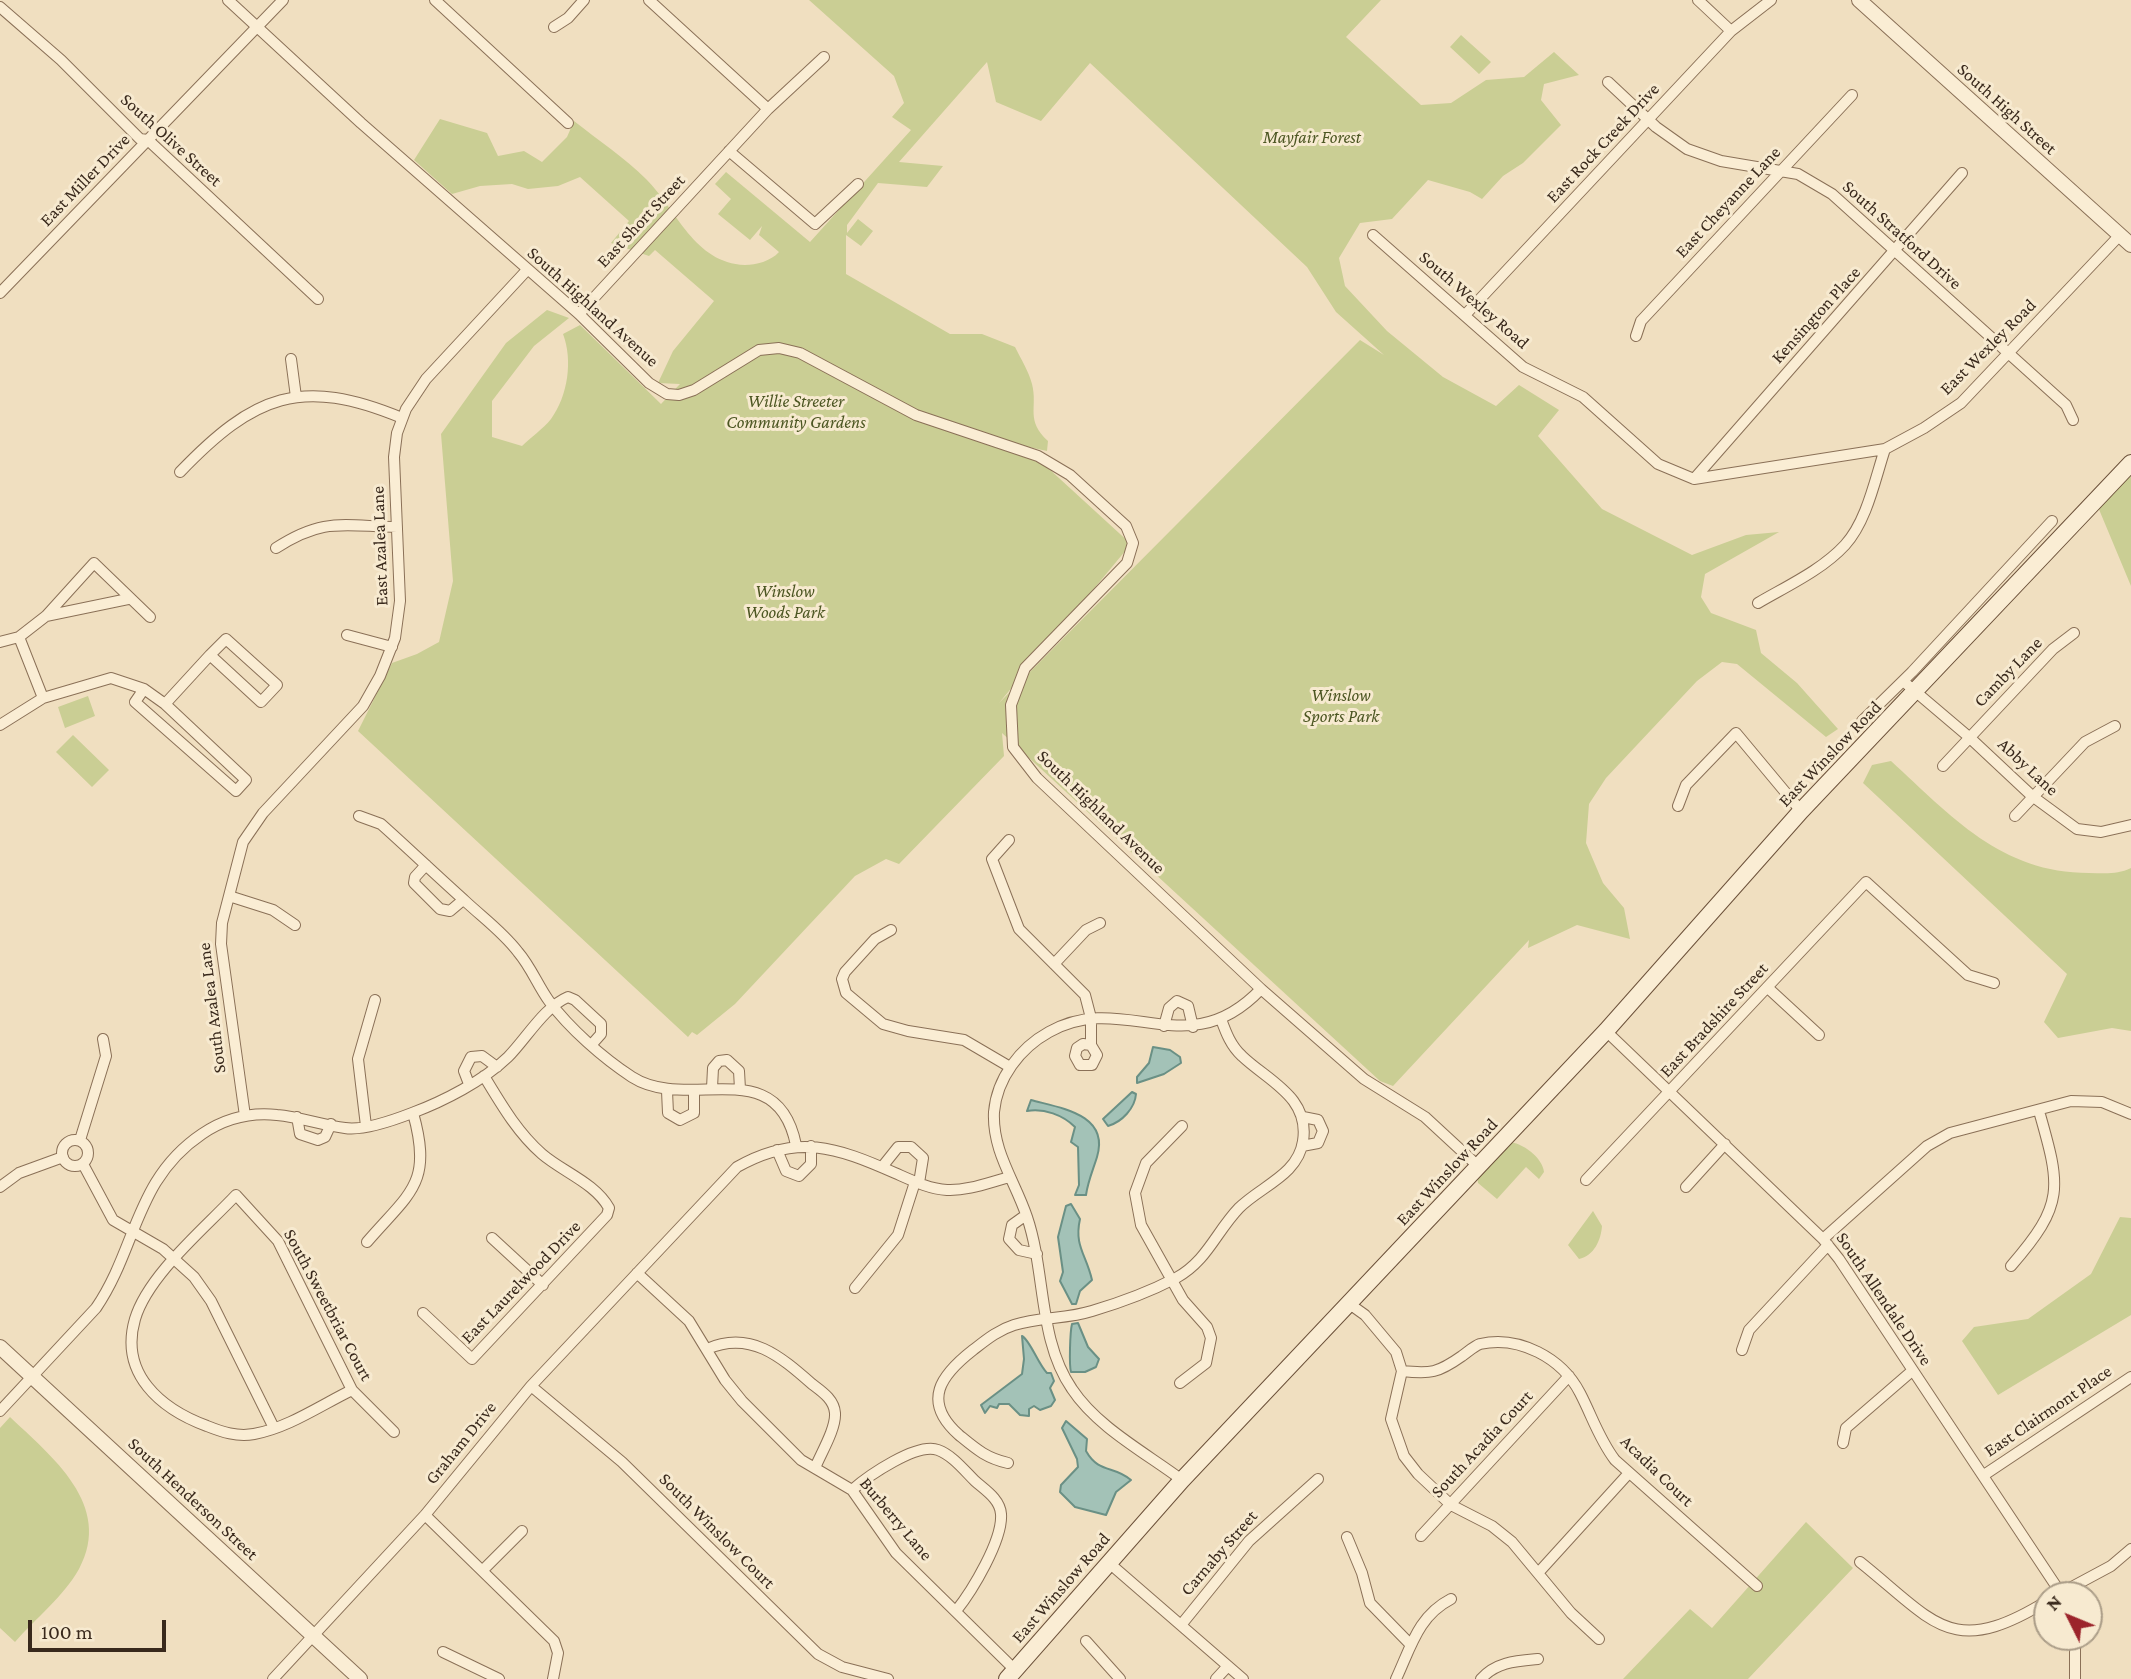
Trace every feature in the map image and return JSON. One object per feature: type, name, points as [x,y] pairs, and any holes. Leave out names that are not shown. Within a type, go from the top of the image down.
[{"type":"main road","name":"East Winslow Road","points":[[1011,1674],[1182,1480],[1351,1305],[1606,1031],[1801,811],[2131,463]]},
{"type":"street","name":"South Highland Avenue","points":[[228,0],[360,123],[579,314],[649,383],[667,394],[679,395],[694,390],[760,350],[779,348],[800,353],[916,415],[1038,456],[1070,475],[1126,526],[1133,543],[1127,563],[1025,668],[1011,705],[1013,747],[1037,778],[1261,989],[1364,1079],[1425,1117],[1478,1166]]},
{"type":"street","name":"East Miller Drive","points":[[0,293],[282,0]]},
{"type":"street","points":[[435,0],[568,123]]},
{"type":"street","points":[[554,27],[568,18],[584,0]]},
{"type":"street","points":[[649,0],[768,109]]},
{"type":"street","points":[[1698,0],[1731,31]]},
{"type":"street","name":"East Rock Creek Drive","points":[[1465,316],[1731,31],[1771,0]]},
{"type":"street","name":"South High Street","points":[[1859,0],[2125,240]]},
{"type":"street","name":"South Olive Street","points":[[0,7],[61,60],[140,139],[148,140],[318,299]]},
{"type":"street","name":"East Short Street","points":[[579,314],[768,109],[824,57]]},
{"type":"street","name":"South Stratford Drive","points":[[1608,82],[1649,120],[1687,149],[1721,161],[1798,174],[1832,194],[1894,253],[2066,405],[2073,420]]},
{"type":"street","name":"East Cheyanne Lane","points":[[1636,336],[1641,321],[1852,96]]},
{"type":"street","points":[[729,151],[815,224],[858,184]]},
{"type":"street","name":"Kensington Place","points":[[1694,479],[1962,173]]},
{"type":"street","name":"South Wexley Road","points":[[1373,235],[1523,367],[1583,397],[1658,464],[1694,479]]},
{"type":"street","name":"East Wexley Road","points":[[1694,479],[1885,449],[1961,403],[2007,354],[2125,240]]},
{"type":"street","name":"East Azalea Lane","points":[[229,896],[243,842],[254,823],[356,715],[375,686],[392,647],[401,601],[395,446],[402,418],[426,379],[527,270]]},
{"type":"street","points":[[291,359],[296,397]]},
{"type":"street","points":[[180,472],[208,443],[238,418],[267,404],[296,397],[342,398],[402,418]]},
{"type":"street","points":[[1758,603],[1821,565],[1846,544],[1862,514],[1885,449]]},
{"type":"street","name":"East Winslow Road","points":[[1862,721],[1903,681],[2052,521]]},
{"type":"street","points":[[276,548],[297,534],[319,526],[397,527]]},
{"type":"street","points":[[0,642],[19,636],[46,616],[94,563],[128,599],[150,617]]},
{"type":"street","points":[[46,616],[128,599]]},
{"type":"street","name":"Camby Lane","points":[[1943,766],[2053,649],[2074,634]]},
{"type":"street","points":[[347,635],[392,647]]},
{"type":"street","points":[[19,636],[43,698]]},
{"type":"street","points":[[165,704],[210,655],[226,639],[277,685],[261,702],[210,655]]},
{"type":"street","points":[[0,725],[43,698],[111,678],[144,689],[165,704],[246,780],[236,791],[135,702],[144,689]]},
{"type":"street","points":[[1903,681],[1916,692]]},
{"type":"street","name":"Abby Lane","points":[[1916,692],[2032,796],[2077,829],[2101,832],[2131,825]]},
{"type":"street","points":[[2015,816],[2085,742],[2115,726]]},
{"type":"street","points":[[1678,806],[1686,785],[1736,733],[1801,811]]},
{"type":"street","points":[[359,816],[381,824],[518,951],[554,1007],[637,1080],[667,1091],[740,1089],[767,1100],[784,1112],[791,1122],[796,1145]]},
{"type":"street","points":[[1009,840],[992,859],[1007,907],[1019,929],[1085,995],[1091,1018],[1091,1045]]},
{"type":"street","points":[[426,865],[417,874],[414,883],[440,909],[450,911],[463,900]]},
{"type":"street","name":"East Bradshire Street","points":[[1586,1180],[1866,882],[1968,975],[1994,983]]},
{"type":"street","points":[[229,896],[273,910],[295,925]]},
{"type":"street","name":"South Azalea Lane","points":[[229,896],[221,944],[244,1116]]},
{"type":"street","points":[[1054,964],[1086,930],[1100,923]]},
{"type":"street","points":[[891,930],[875,939],[845,972],[841,988],[883,1024],[964,1040],[1010,1067]]},
{"type":"street","points":[[1769,988],[1819,1035]]},
{"type":"street","points":[[1182,1480],[1102,1420],[1074,1393],[1055,1356],[1037,1254],[1026,1215],[999,1152],[994,1122],[998,1093],[1010,1067],[1027,1048],[1051,1031],[1091,1018],[1193,1027],[1236,1012],[1261,989]]},
{"type":"street","points":[[0,1410],[102,1299],[151,1187],[178,1152],[222,1122],[262,1114],[297,1117],[347,1129],[413,1113],[497,1067],[564,999],[572,998],[598,1021],[601,1034],[593,1044]]},
{"type":"street","points":[[366,1126],[358,1059],[375,1000]]},
{"type":"street","points":[[1164,1026],[1170,1007],[1177,1001],[1188,1006],[1193,1027]]},
{"type":"street","points":[[1008,1463],[989,1459],[952,1428],[941,1410],[939,1390],[951,1367],[990,1337],[1015,1324],[1092,1311],[1173,1279],[1203,1258],[1238,1208],[1289,1169],[1302,1146],[1303,1117],[1292,1097],[1236,1050],[1221,1019]]},
{"type":"street","name":"South Allendale Drive","points":[[1606,1031],[1826,1242],[1984,1475],[2052,1581]]},
{"type":"street","points":[[80,1140],[106,1056],[103,1039]]},
{"type":"street","points":[[469,1084],[464,1071],[471,1057],[482,1056],[497,1067]]},
{"type":"street","points":[[712,1088],[713,1068],[719,1061],[727,1060],[739,1071],[740,1089]]},
{"type":"street","name":"East Laurelwood Drive","points":[[423,1313],[472,1359],[604,1221],[609,1208],[588,1186],[551,1161],[527,1139],[508,1116],[484,1076]]},
{"type":"street","points":[[667,1091],[668,1113],[680,1120],[694,1113],[694,1091]]},
{"type":"street","points":[[1742,1350],[1749,1330],[1826,1242],[1927,1146],[1950,1133],[2071,1101],[2102,1102],[2131,1114]]},
{"type":"street","points":[[2011,1266],[2044,1225],[2054,1201],[2054,1165],[2039,1111]]},
{"type":"street","points":[[367,1242],[415,1187],[423,1153],[413,1113]]},
{"type":"street","points":[[297,1117],[300,1134],[311,1139],[322,1139],[331,1125]]},
{"type":"street","points":[[1302,1146],[1318,1143],[1323,1130],[1318,1120],[1303,1117]]},
{"type":"street","points":[[1180,1383],[1206,1363],[1211,1338],[1207,1327],[1183,1300],[1141,1225],[1135,1193],[1146,1163],[1182,1126]]},
{"type":"street","points":[[80,1140],[89,1150],[88,1158],[83,1164],[71,1166],[63,1157],[63,1149],[68,1142],[80,1140]]},
{"type":"street","points":[[1686,1187],[1725,1144]]},
{"type":"street","name":"Graham Drive","points":[[274,1678],[425,1516],[531,1386],[725,1176],[748,1161],[796,1145],[861,1157],[917,1182],[958,1189],[1010,1177]]},
{"type":"street","points":[[777,1150],[786,1171],[799,1176],[811,1164],[811,1146]]},
{"type":"street","points":[[855,1289],[898,1235],[924,1162],[921,1153],[911,1147],[898,1147],[882,1167]]},
{"type":"street","points":[[0,1187],[19,1173],[63,1157]]},
{"type":"street","points":[[83,1164],[113,1220],[130,1233],[176,1259],[194,1277],[211,1301],[274,1428]]},
{"type":"street","name":"South Sweetbriar Court","points":[[176,1259],[236,1195],[278,1241],[352,1390],[394,1432]]},
{"type":"street","points":[[1026,1215],[1012,1225],[1009,1239],[1019,1250],[1037,1254]]},
{"type":"street","points":[[492,1238],[544,1285]]},
{"type":"street","points":[[176,1259],[143,1298],[132,1337],[134,1357],[144,1384],[160,1403],[187,1419],[236,1435],[274,1428],[352,1390]]},
{"type":"street","name":"Burberry Lane","points":[[637,1273],[689,1321],[732,1390],[801,1460],[852,1490],[896,1553],[956,1611],[1011,1674]]},
{"type":"street","points":[[1351,1305],[1365,1315],[1396,1352],[1402,1371],[1391,1419],[1396,1438],[1418,1474],[1451,1505],[1492,1527],[1513,1542],[1571,1613],[1599,1639]]},
{"type":"street","points":[[707,1349],[731,1341],[756,1345],[784,1359],[829,1398],[835,1410],[834,1421],[815,1468]]},
{"type":"street","name":"Acadia Court","points":[[1402,1371],[1434,1373],[1446,1368],[1478,1345],[1522,1343],[1538,1352],[1569,1376],[1580,1391],[1602,1443],[1629,1473],[1757,1586]]},
{"type":"street","name":"South Henderson Street","points":[[0,1347],[360,1679]]},
{"type":"street","points":[[1843,1443],[1846,1428],[1912,1371]]},
{"type":"street","name":"South Acadia Court","points":[[1421,1536],[1569,1376]]},
{"type":"street","name":"East Clairmont Place","points":[[1984,1475],[2131,1377]]},
{"type":"street","name":"South Winslow Court","points":[[531,1386],[622,1462],[818,1654],[842,1667],[888,1679]]},
{"type":"street","points":[[852,1490],[871,1475],[916,1451],[929,1448],[948,1456],[995,1499],[1001,1517],[986,1566],[956,1611]]},
{"type":"street","points":[[1539,1572],[1629,1473]]},
{"type":"street","name":"Carnaby Street","points":[[1181,1625],[1249,1541],[1318,1479]]},
{"type":"street","points":[[425,1516],[554,1641],[558,1653],[553,1679]]},
{"type":"street","points":[[483,1570],[522,1531]]},
{"type":"street","points":[[1347,1537],[1362,1573],[1370,1603],[1410,1644]]},
{"type":"street","points":[[2084,1581],[2111,1566],[2131,1549]]},
{"type":"street","points":[[1108,1562],[1243,1679]]},
{"type":"street","points":[[1860,1562],[1927,1617],[1958,1630],[1981,1631],[2004,1626],[2033,1609]]},
{"type":"street","points":[[1396,1679],[1410,1644],[1435,1608],[1451,1599]]},
{"type":"street","points":[[1086,1641],[1120,1679]]},
{"type":"street","points":[[2075,1651],[2075,1679]]},
{"type":"street","points":[[443,1652],[499,1679]]},
{"type":"street","points":[[1481,1679],[1495,1667],[1508,1662],[1538,1659]]},
{"type":"street","points":[[1216,1679],[1228,1666]]},
{"type":"green space","points":[[809,0],[1381,0],[1346,37],[1421,105],[1451,103],[1486,80],[1524,77],[1554,52],[1579,75],[1544,84],[1541,100],[1561,125],[1523,163],[1503,176],[1482,199],[1470,192],[1428,180],[1392,219],[1360,223],[1339,258],[1345,286],[1387,331],[1443,377],[1496,406],[1519,385],[1559,410],[1538,436],[1602,509],[1692,555],[1746,535],[1779,532],[1705,574],[1701,597],[1711,613],[1756,630],[1761,653],[1797,683],[1838,729],[1826,737],[1737,664],[1722,662],[1697,681],[1606,778],[1589,804],[1586,843],[1603,883],[1624,908],[1630,939],[1577,925],[1528,948],[1529,940],[1393,1086],[1380,1081],[1002,733],[1004,756],[899,864],[886,859],[855,876],[735,1004],[697,1035],[692,1032],[688,1037],[358,731],[392,663],[439,642],[453,581],[441,434],[506,343],[547,310],[569,318],[534,346],[492,401],[492,437],[522,446],[551,419],[561,400],[568,366],[563,334],[580,325],[661,404],[680,384],[658,383],[673,351],[714,301],[655,250],[649,256],[611,243],[629,221],[580,177],[558,186],[528,189],[512,184],[480,186],[452,194],[414,160],[440,119],[487,133],[498,156],[524,151],[542,162],[567,137],[574,121],[646,179],[699,245],[727,262],[754,264],[768,260],[779,252],[759,235],[762,226],[750,240],[718,214],[731,199],[715,184],[726,172],[810,242],[911,130],[892,117],[904,103],[894,76]],"holes":[[[987,62],[996,102],[1041,121],[1090,63],[1307,267],[1336,312],[1384,355],[1360,340],[999,703],[1131,544],[1024,446],[1047,451],[1048,441],[1034,420],[1032,384],[1015,347],[982,334],[950,334],[846,274],[846,235],[861,246],[873,231],[858,219],[847,233],[847,225],[878,183],[927,187],[943,166],[899,162]]]},
{"type":"green space","points":[[1461,35],[1491,62],[1479,74],[1450,47]]},
{"type":"green space","points":[[2131,470],[2131,586],[2098,507]]},
{"type":"green space","points":[[88,696],[95,716],[65,728],[58,707]]},
{"type":"green space","points":[[73,735],[109,770],[92,787],[56,752]]},
{"type":"green space","points":[[1891,761],[1957,821],[2004,852],[2029,863],[2058,870],[2110,873],[2131,868],[2131,1031],[2112,1028],[2058,1038],[2044,1022],[2067,974],[1863,783],[1872,765]]},
{"type":"green space","points":[[1508,1142],[1531,1152],[1540,1161],[1544,1172],[1539,1179],[1526,1167],[1497,1199],[1478,1183],[1477,1175]]},
{"type":"green space","points":[[1593,1211],[1602,1226],[1600,1237],[1593,1251],[1579,1259],[1568,1245]]},
{"type":"green space","points":[[2120,1217],[2131,1218],[2131,1315],[1998,1395],[1962,1341],[1974,1327],[2028,1319],[2091,1274]]},
{"type":"green space","points":[[10,1417],[59,1465],[83,1503],[89,1524],[88,1546],[73,1579],[15,1642],[0,1628],[0,1428]]},
{"type":"green space","points":[[1806,1522],[1853,1568],[1748,1679],[1623,1679],[1690,1609],[1712,1628]]},
{"type":"water","points":[[1153,1047],[1170,1050],[1180,1057],[1181,1063],[1164,1074],[1137,1083],[1137,1077],[1149,1063]]},
{"type":"water","points":[[1132,1092],[1136,1094],[1135,1099],[1127,1114],[1108,1126],[1103,1119]]},
{"type":"water","points":[[1031,1100],[1080,1115],[1096,1131],[1099,1143],[1097,1157],[1086,1195],[1075,1195],[1079,1185],[1078,1147],[1071,1142],[1075,1127],[1053,1113],[1027,1111]]},
{"type":"water","points":[[1071,1204],[1080,1219],[1078,1236],[1092,1280],[1080,1291],[1076,1304],[1072,1304],[1060,1281],[1063,1272],[1058,1237],[1066,1206]]},
{"type":"water","points":[[1078,1323],[1088,1347],[1099,1359],[1096,1367],[1085,1372],[1071,1372],[1071,1328],[1072,1324]]},
{"type":"water","points":[[1022,1336],[1047,1373],[1051,1373],[1054,1381],[1050,1388],[1055,1400],[1051,1406],[1040,1410],[1034,1406],[1029,1409],[1029,1416],[1020,1415],[1009,1404],[999,1404],[997,1408],[990,1406],[985,1413],[981,1405],[1022,1374]]},
{"type":"water","points":[[1066,1421],[1087,1439],[1086,1451],[1096,1463],[1131,1480],[1116,1492],[1106,1515],[1075,1507],[1060,1492],[1061,1485],[1078,1467],[1077,1459],[1062,1428]]},
{"type":"park label","name":"Mayfair Forest","points":[[1312,137]]},
{"type":"park label","name":"Willie Streeter Community Gardens","points":[[796,411]]},
{"type":"park label","name":"Winslow Woods Park","points":[[785,601]]},
{"type":"park label","name":"Winslow Sports Park","points":[[1341,705]]}]
